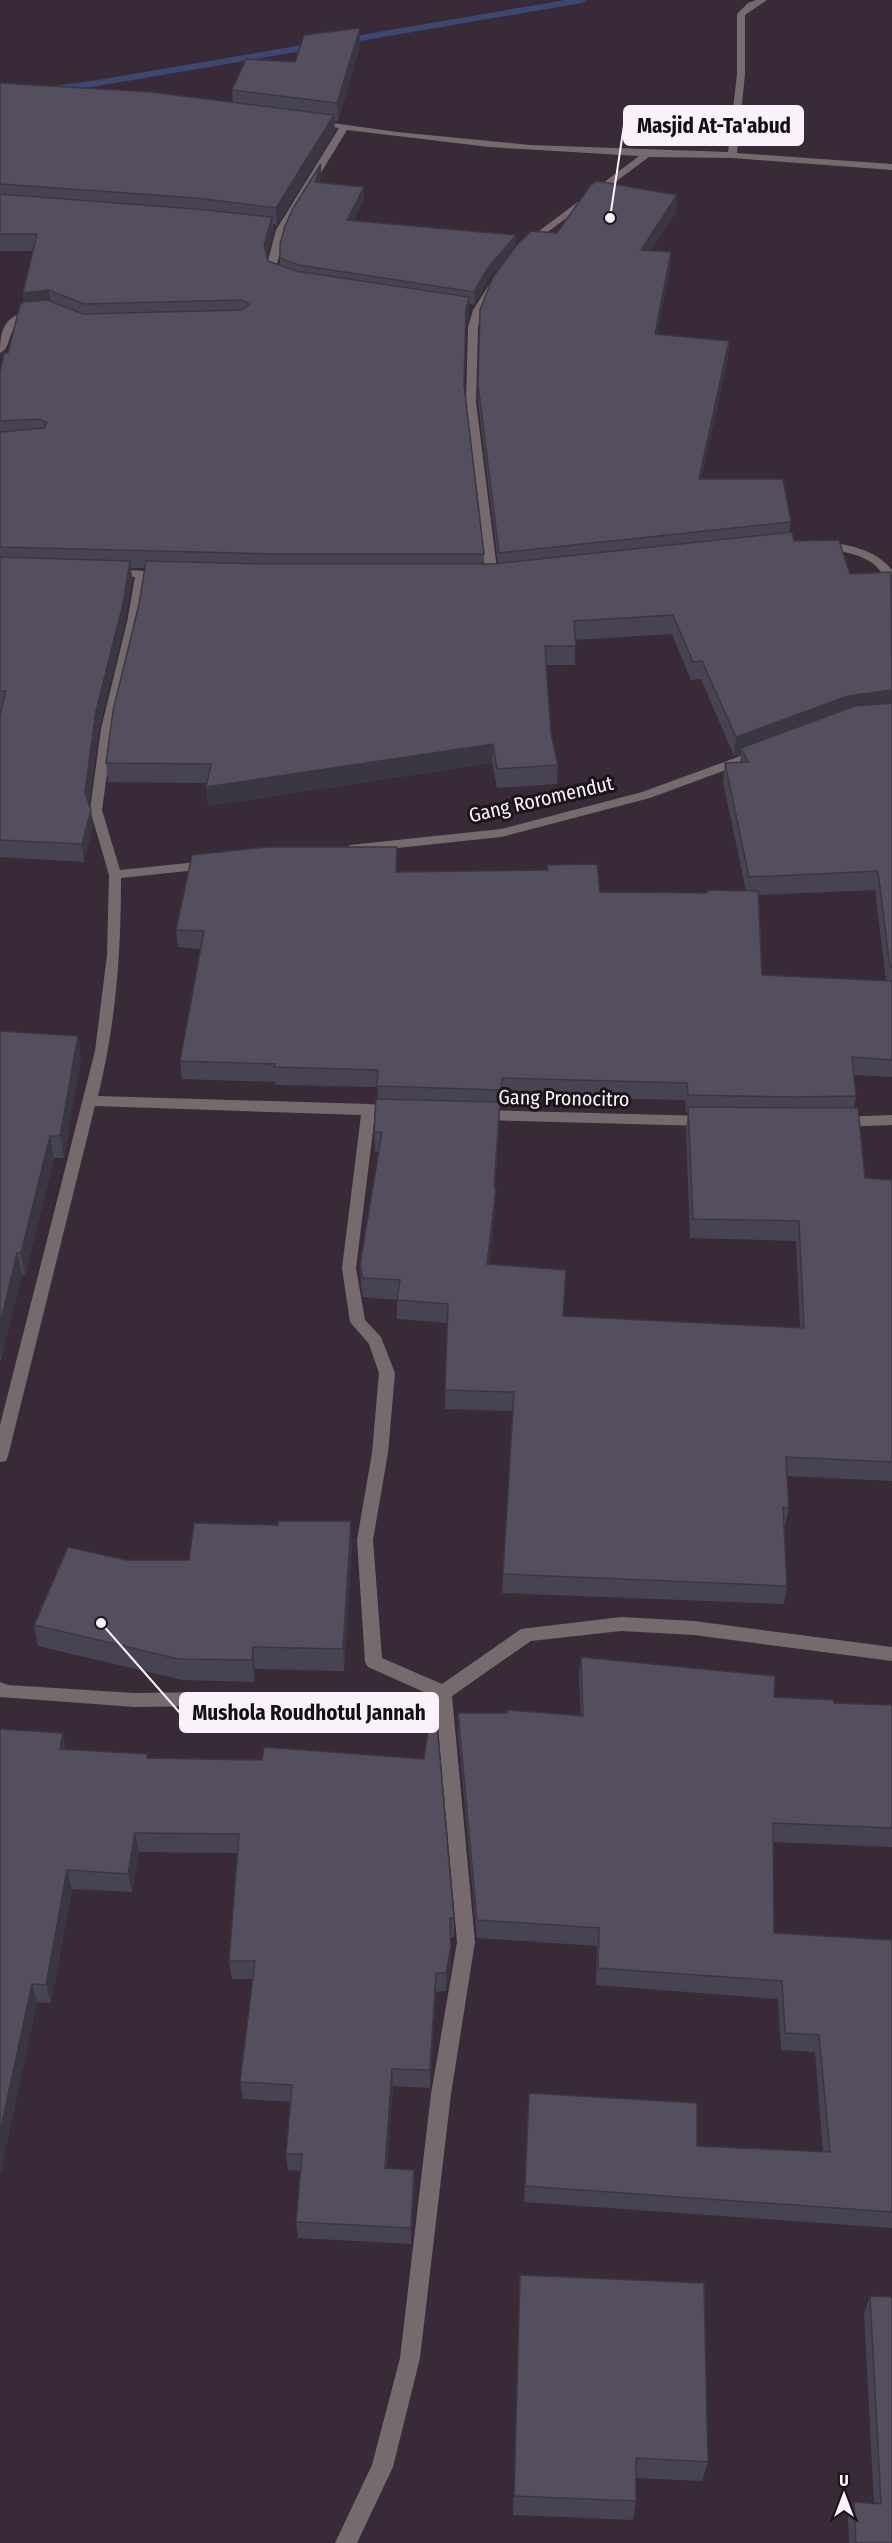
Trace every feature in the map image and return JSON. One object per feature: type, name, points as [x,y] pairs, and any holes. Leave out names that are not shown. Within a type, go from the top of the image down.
[{"type":"street","points":[[732,155],[741,74],[741,14],[751,5],[763,0]]},
{"type":"street","points":[[298,120],[406,136],[496,146],[646,155],[732,155],[892,167]]},
{"type":"street","points":[[290,280],[273,274],[271,268],[275,230],[345,126]]},
{"type":"street","points":[[519,251],[536,235],[646,155]]},
{"type":"street","points":[[492,577],[471,402],[473,327],[486,293],[505,268]]},
{"type":"street","points":[[466,308],[478,310]]},
{"type":"street","points":[[0,350],[12,321],[22,314],[50,312]]},
{"type":"street","points":[[807,544],[841,547],[861,553],[880,562],[892,578]]},
{"type":"street","points":[[94,571],[174,575]]},
{"type":"street","points":[[0,1456],[102,1051],[114,955],[115,875],[96,810],[107,729],[133,622],[141,574]]},
{"type":"street","name":"Gang Roromendut","points":[[338,851],[501,832],[646,795],[775,747]]},
{"type":"street","points":[[115,875],[221,864]]},
{"type":"street","points":[[90,1101],[412,1112]]},
{"type":"street","points":[[369,1110],[349,1268],[358,1322],[376,1341],[387,1373],[380,1453],[365,1540],[374,1662],[444,1701]]},
{"type":"street","name":"Gang Pronocitro","points":[[468,1115],[719,1121]]},
{"type":"street","points":[[826,1123],[892,1120]]},
{"type":"street","points":[[0,1689],[6,1692],[135,1700],[444,1701],[527,1634],[621,1624],[694,1628],[892,1654]]},
{"type":"street","points":[[346,2543],[382,2467],[410,2358],[441,2094],[466,1942],[444,1701]]},
{"type":"building","points":[[360,28],[337,103],[232,90],[246,59],[295,62],[304,35]]},
{"type":"building","points":[[0,83],[151,92],[334,115],[276,208],[196,198],[0,184]]},
{"type":"building","points":[[321,164],[315,182],[364,187],[347,220],[516,235],[487,269],[474,292],[299,265],[280,258],[280,244],[285,226],[293,208]]},
{"type":"building","points":[[597,181],[677,195],[641,250],[671,252],[655,334],[729,341],[699,479],[783,479],[791,522],[499,553],[478,384],[480,310],[493,277],[516,246],[531,231],[557,233],[590,186]]},
{"type":"building","points":[[0,194],[272,217],[264,245],[268,261],[296,271],[469,297],[466,310],[464,385],[484,554],[271,554],[0,547],[0,432],[44,428],[47,423],[40,419],[0,421],[0,373],[4,353],[8,353],[20,305],[23,302],[47,300],[83,314],[242,310],[249,304],[242,300],[84,304],[49,290],[23,293],[37,234],[0,234]]},
{"type":"building","points":[[792,532],[794,541],[839,540],[850,574],[891,572],[892,690],[848,696],[736,737],[702,661],[693,662],[673,615],[574,621],[576,646],[545,646],[551,734],[558,765],[497,769],[493,744],[206,787],[211,764],[106,763],[113,711],[139,604],[146,561],[271,564],[492,564]]},
{"type":"building","points":[[0,557],[130,561],[123,604],[96,711],[85,792],[91,810],[82,844],[0,840],[0,715],[6,691],[0,691]]},
{"type":"building","points":[[892,703],[892,967],[890,967],[878,871],[749,877],[725,763],[748,762],[741,748],[855,706]]},
{"type":"building","points":[[266,847],[397,847],[396,872],[548,870],[547,865],[597,864],[600,892],[758,891],[762,975],[892,981],[892,1060],[852,1057],[856,1096],[793,1097],[688,1095],[687,1083],[502,1078],[501,1090],[377,1086],[378,1070],[180,1061],[204,931],[176,930],[192,855]]},
{"type":"building","points":[[0,1031],[78,1036],[60,1136],[50,1136],[21,1253],[17,1253],[0,1324]]},
{"type":"building","points":[[376,1099],[500,1102],[494,1188],[496,1188],[487,1264],[566,1270],[563,1316],[804,1328],[799,1221],[693,1219],[688,1107],[858,1108],[865,1178],[892,1180],[892,1462],[786,1457],[789,1508],[783,1507],[787,1586],[503,1574],[514,1392],[445,1390],[448,1304],[397,1300],[400,1280],[363,1278],[360,1265],[382,1132],[374,1132]]},
{"type":"building","points":[[278,1521],[351,1521],[343,1649],[253,1647],[252,1660],[179,1659],[34,1625],[68,1547],[126,1560],[189,1560],[194,1523],[278,1525]]},
{"type":"building","points":[[581,1657],[775,1676],[774,1697],[834,1700],[834,1703],[892,1705],[892,1828],[773,1823],[774,1933],[892,1940],[892,2212],[525,2186],[529,2093],[697,2103],[697,2146],[830,2152],[819,2035],[785,2033],[782,1981],[598,1968],[599,1928],[477,1920],[458,1713],[507,1713],[508,1710],[583,1716]]},
{"type":"building","points":[[431,1712],[436,1712],[454,1918],[450,1918],[451,1946],[446,1973],[436,1973],[430,2070],[392,2069],[385,2168],[414,2170],[411,2228],[296,2222],[302,2154],[286,2154],[292,2085],[240,2082],[255,1961],[229,1961],[239,1834],[135,1833],[128,1874],[67,1870],[46,1985],[32,1984],[0,2132],[0,1729],[63,1733],[60,1749],[148,1754],[147,1758],[262,1760],[264,1747],[424,1759]]},
{"type":"building","points":[[520,2275],[704,2283],[708,2462],[636,2458],[636,2501],[514,2496]]},
{"type":"building","points":[[870,2296],[892,2297],[892,2543],[856,2543],[854,2502],[881,2504]]},
{"type":"waterway","points":[[0,89],[38,91],[98,83],[582,0]]},
{"type":"place","name":"Masjid At-Ta'abud","points":[[610,218]]},
{"type":"place","name":"Mushola Roudhotul Jannah","points":[[101,1623]]}]
